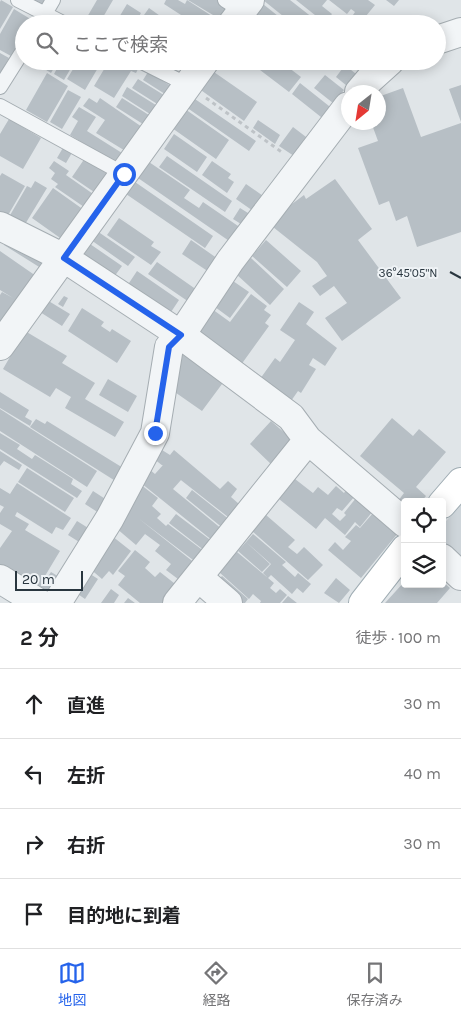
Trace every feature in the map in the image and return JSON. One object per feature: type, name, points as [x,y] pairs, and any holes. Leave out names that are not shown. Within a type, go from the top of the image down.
[{"type":"main road","points":[[446,499],[461,482]]},
{"type":"main road","points":[[363,603],[401,554]]},
{"type":"street","points":[[446,37],[461,32]]},
{"type":"street","points":[[0,346],[199,70]]},
{"type":"street","points":[[365,85],[380,70]]},
{"type":"street","points":[[57,603],[110,518],[155,433],[169,347],[181,335],[230,261],[341,115]]},
{"type":"street","points":[[0,226],[64,258],[181,335],[290,417],[308,440],[401,520]]},
{"type":"street","points":[[177,603],[308,440]]},
{"type":"street","points":[[446,562],[461,576]]},
{"type":"street","points":[[198,577],[228,603]]},
{"type":"street","points":[[0,579],[39,603]]},
{"type":"lane","points":[[18,0],[37,15]]},
{"type":"lane","points":[[44,15],[53,0]]},
{"type":"lane","points":[[0,87],[15,63]]},
{"type":"lane","points":[[158,70],[188,85]]},
{"type":"lane","points":[[0,106],[124,174]]},
{"type":"path","points":[[188,85],[301,166]]},
{"type":"shaded area","points":[[461,504],[461,564],[446,550],[446,521]]},
{"type":"building","points":[[1,0],[13,7],[0,29],[0,2]]},
{"type":"building","points":[[33,0],[48,0],[44,6]]},
{"type":"building","points":[[97,0],[113,0],[104,15],[88,15]]},
{"type":"building","points":[[166,0],[178,0],[185,4],[187,0],[210,15],[181,15],[164,4]]},
{"type":"building","points":[[188,0],[217,0],[231,9],[227,15],[213,15]]},
{"type":"building","points":[[263,0],[290,0],[309,15],[282,15]]},
{"type":"building","points":[[296,0],[327,0],[322,6],[331,15],[315,15]]},
{"type":"building","points":[[329,0],[368,0],[375,5],[367,15],[353,15],[355,12],[351,9],[347,14]]},
{"type":"building","points":[[386,0],[399,0],[394,6]]},
{"type":"building","points":[[127,4],[141,13],[140,15],[120,15]]},
{"type":"building","points":[[263,4],[277,15],[255,15]]},
{"type":"building","points":[[149,8],[159,15],[144,15]]},
{"type":"building","points":[[14,9],[24,15],[15,15],[15,49],[11,56],[0,50],[0,34]]},
{"type":"building","points":[[0,53],[9,58],[0,74]]},
{"type":"building","points":[[56,70],[70,70],[64,80],[54,74]]},
{"type":"building","points":[[72,70],[97,70],[85,90],[67,79]]},
{"type":"building","points":[[104,70],[138,70],[136,73],[131,71],[114,98],[94,86]]},
{"type":"building","points":[[211,70],[257,102],[244,121],[198,88]]},
{"type":"building","points":[[260,70],[292,70],[301,77],[289,92]]},
{"type":"building","points":[[341,70],[351,70],[361,78],[356,85],[346,85],[336,77]]},
{"type":"building","points":[[148,72],[174,88],[168,96],[143,80]]},
{"type":"building","points":[[47,73],[68,86],[47,122],[26,110]]},
{"type":"building","points":[[325,75],[341,88],[341,94],[333,103],[314,88]]},
{"type":"building","points":[[138,79],[167,97],[162,107],[132,88]]},
{"type":"building","points":[[300,83],[334,110],[326,121],[292,94]]},
{"type":"building","points":[[461,85],[461,122],[449,89]]},
{"type":"building","points":[[127,87],[159,107],[153,116],[122,96]]},
{"type":"building","points":[[403,88],[421,137],[461,123],[461,232],[417,247],[407,216],[396,221],[389,201],[379,205],[358,148],[378,141],[374,130],[386,130],[386,94]]},
{"type":"building","points":[[68,90],[81,97],[62,129],[50,122]]},
{"type":"building","points":[[192,97],[256,141],[249,151],[186,107]]},
{"type":"building","points":[[89,98],[97,103],[100,98],[142,127],[127,152],[96,133],[105,120],[83,106]]},
{"type":"building","points":[[122,98],[152,117],[146,126],[116,107]]},
{"type":"building","points":[[79,107],[96,117],[87,131],[122,153],[116,163],[70,135],[78,121],[72,117]]},
{"type":"building","points":[[185,109],[229,140],[216,159],[172,128]]},
{"type":"building","points":[[9,119],[41,138],[23,169],[0,156],[0,134]]},
{"type":"building","points":[[258,120],[280,135],[275,144],[253,128]]},
{"type":"building","points":[[293,127],[310,140],[297,158],[279,146]]},
{"type":"building","points":[[174,134],[207,157],[197,172],[164,149]]},
{"type":"building","points":[[64,146],[73,151],[66,163],[57,158]]},
{"type":"building","points":[[167,156],[232,201],[225,212],[159,167]]},
{"type":"building","points":[[85,158],[110,176],[97,194],[72,177]]},
{"type":"building","points":[[54,161],[69,171],[66,175],[96,196],[87,209],[55,187],[58,184],[51,179],[55,173],[49,168]]},
{"type":"building","points":[[212,161],[231,174],[228,178],[234,182],[227,193],[202,175]]},
{"type":"building","points":[[149,162],[190,190],[184,198],[199,208],[203,202],[241,228],[235,245],[138,178]]},
{"type":"building","points":[[2,173],[25,186],[7,217],[0,213],[0,176]]},
{"type":"building","points":[[335,179],[372,229],[358,240],[401,298],[342,341],[325,318],[347,303],[334,286],[320,296],[312,286],[327,276],[317,262],[273,227],[288,207],[304,195],[306,199]]},
{"type":"building","points":[[35,181],[47,188],[24,226],[9,217],[27,186],[31,188]]},
{"type":"building","points":[[135,182],[213,236],[205,248],[126,194]]},
{"type":"building","points":[[246,184],[266,198],[256,213],[236,199]]},
{"type":"building","points":[[53,188],[84,210],[63,240],[32,218]]},
{"type":"building","points":[[240,208],[256,218],[249,229],[233,219]]},
{"type":"building","points":[[119,218],[154,242],[151,246],[161,252],[151,265],[107,235]]},
{"type":"building","points":[[97,231],[135,257],[128,266],[91,240]]},
{"type":"building","points":[[9,237],[51,258],[44,270],[4,245]]},
{"type":"building","points":[[191,240],[221,261],[212,274],[182,254]]},
{"type":"building","points":[[266,240],[301,271],[287,287],[252,256]]},
{"type":"building","points":[[90,244],[122,266],[114,277],[82,255]]},
{"type":"building","points":[[0,251],[36,276],[0,326],[0,295],[2,292],[13,298],[0,290]]},
{"type":"building","points":[[251,258],[284,289],[270,305],[236,274]]},
{"type":"building","points":[[157,262],[197,290],[189,302],[148,274]]},
{"type":"building","points":[[137,271],[179,300],[169,315],[127,286]]},
{"type":"building","points":[[233,281],[249,292],[230,318],[215,307]]},
{"type":"building","points":[[251,294],[267,306],[264,310],[271,315],[265,323],[269,326],[238,369],[193,335],[212,309],[230,322]]},
{"type":"building","points":[[64,296],[68,298],[63,307],[58,304]]},
{"type":"building","points":[[47,300],[70,314],[62,326],[40,312]]},
{"type":"building","points":[[299,302],[314,312],[306,324],[337,348],[325,366],[313,358],[309,365],[316,369],[301,393],[298,391],[291,401],[260,379],[275,358],[280,362],[295,340],[280,330]]},
{"type":"building","points":[[82,308],[104,322],[101,326],[110,332],[112,329],[131,341],[117,363],[68,331]]},
{"type":"building","points":[[25,331],[67,356],[62,363],[95,383],[85,399],[124,422],[115,437],[65,408],[71,397],[56,388],[50,397],[3,369]]},
{"type":"building","points":[[176,346],[225,380],[202,411],[169,388]]},
{"type":"building","points":[[108,379],[137,396],[128,412],[99,395]]},
{"type":"building","points":[[0,392],[29,410],[25,417],[32,421],[30,426],[0,408]]},
{"type":"building","points":[[0,409],[97,471],[87,487],[0,431]]},
{"type":"building","points":[[392,418],[413,436],[419,429],[446,452],[416,487],[426,496],[424,498],[401,498],[401,510],[395,505],[404,493],[360,456]]},
{"type":"building","points":[[36,419],[45,424],[47,421],[128,471],[117,482],[30,427]]},
{"type":"building","points":[[271,421],[295,442],[273,466],[250,444]]},
{"type":"building","points":[[0,433],[20,445],[17,449],[32,459],[35,455],[73,479],[71,484],[82,491],[77,498],[0,449]]},
{"type":"building","points":[[154,445],[170,455],[174,450],[220,489],[228,481],[237,489],[231,497],[239,504],[228,517],[149,455]]},
{"type":"building","points":[[0,451],[22,465],[19,470],[4,461],[0,466]]},
{"type":"building","points":[[144,465],[155,474],[163,465],[181,480],[173,489],[223,530],[213,541],[136,479]]},
{"type":"building","points":[[27,468],[74,498],[65,512],[18,482]]},
{"type":"building","points":[[295,479],[313,493],[318,487],[328,495],[336,486],[344,493],[347,489],[355,496],[342,511],[337,508],[332,514],[340,521],[356,498],[373,511],[360,527],[355,522],[345,535],[325,518],[316,529],[279,499]]},
{"type":"building","points":[[136,481],[158,498],[152,506],[161,514],[157,518],[205,552],[197,563],[138,518],[196,564],[182,582],[166,570],[171,564],[155,551],[160,545],[145,534],[136,545],[116,528]]},
{"type":"building","points":[[17,483],[71,518],[63,530],[56,527],[52,534],[17,512],[15,516],[29,524],[25,530],[60,551],[42,581],[52,587],[45,599],[0,571],[0,548],[12,531],[0,524],[0,513],[4,507],[0,505],[0,488],[10,494]]},
{"type":"building","points":[[192,490],[230,520],[224,529],[186,498]]},
{"type":"building","points":[[93,491],[110,502],[102,515],[85,504]]},
{"type":"building","points":[[373,513],[398,533],[361,578],[328,550],[335,542],[343,550],[351,541],[345,537],[356,525],[360,528]]},
{"type":"building","points":[[176,514],[213,542],[205,551],[169,523]]},
{"type":"building","points":[[266,515],[295,540],[288,547],[297,554],[304,547],[323,565],[308,580],[252,531]]},
{"type":"building","points":[[77,521],[93,531],[84,545],[68,535]]},
{"type":"building","points":[[253,534],[286,562],[282,565],[295,577],[298,573],[311,584],[303,593],[297,588],[292,594],[271,575],[268,578],[263,573],[271,564],[246,542]]},
{"type":"building","points":[[112,536],[131,551],[113,575],[109,571],[102,579],[88,567]]},
{"type":"building","points":[[246,542],[270,564],[262,572],[238,551]]},
{"type":"building","points":[[135,550],[150,562],[145,568],[155,577],[160,572],[179,587],[166,603],[140,603],[118,585],[125,576],[118,571]]},
{"type":"building","points":[[237,552],[274,583],[270,588],[276,593],[280,589],[287,595],[280,603],[260,603],[261,601],[253,594],[249,599],[219,572]]},
{"type":"building","points":[[84,570],[98,579],[85,599],[72,590]]},
{"type":"building","points":[[51,572],[61,578],[56,587],[45,581]]},
{"type":"building","points":[[222,576],[248,599],[245,603],[236,603],[214,585]]},
{"type":"building","points":[[336,578],[350,590],[339,603],[324,593]]},
{"type":"building","points":[[446,584],[450,588],[437,603],[385,603],[401,585],[401,588],[446,588]]},
{"type":"building","points":[[111,589],[119,595],[114,603],[101,603]]},
{"type":"building","points":[[288,596],[297,603],[282,603]]},
{"type":"building","points":[[128,598],[135,603],[124,603]]},
{"type":"route","points":[[124,174],[64,258],[181,335],[169,347],[155,433]]}]
